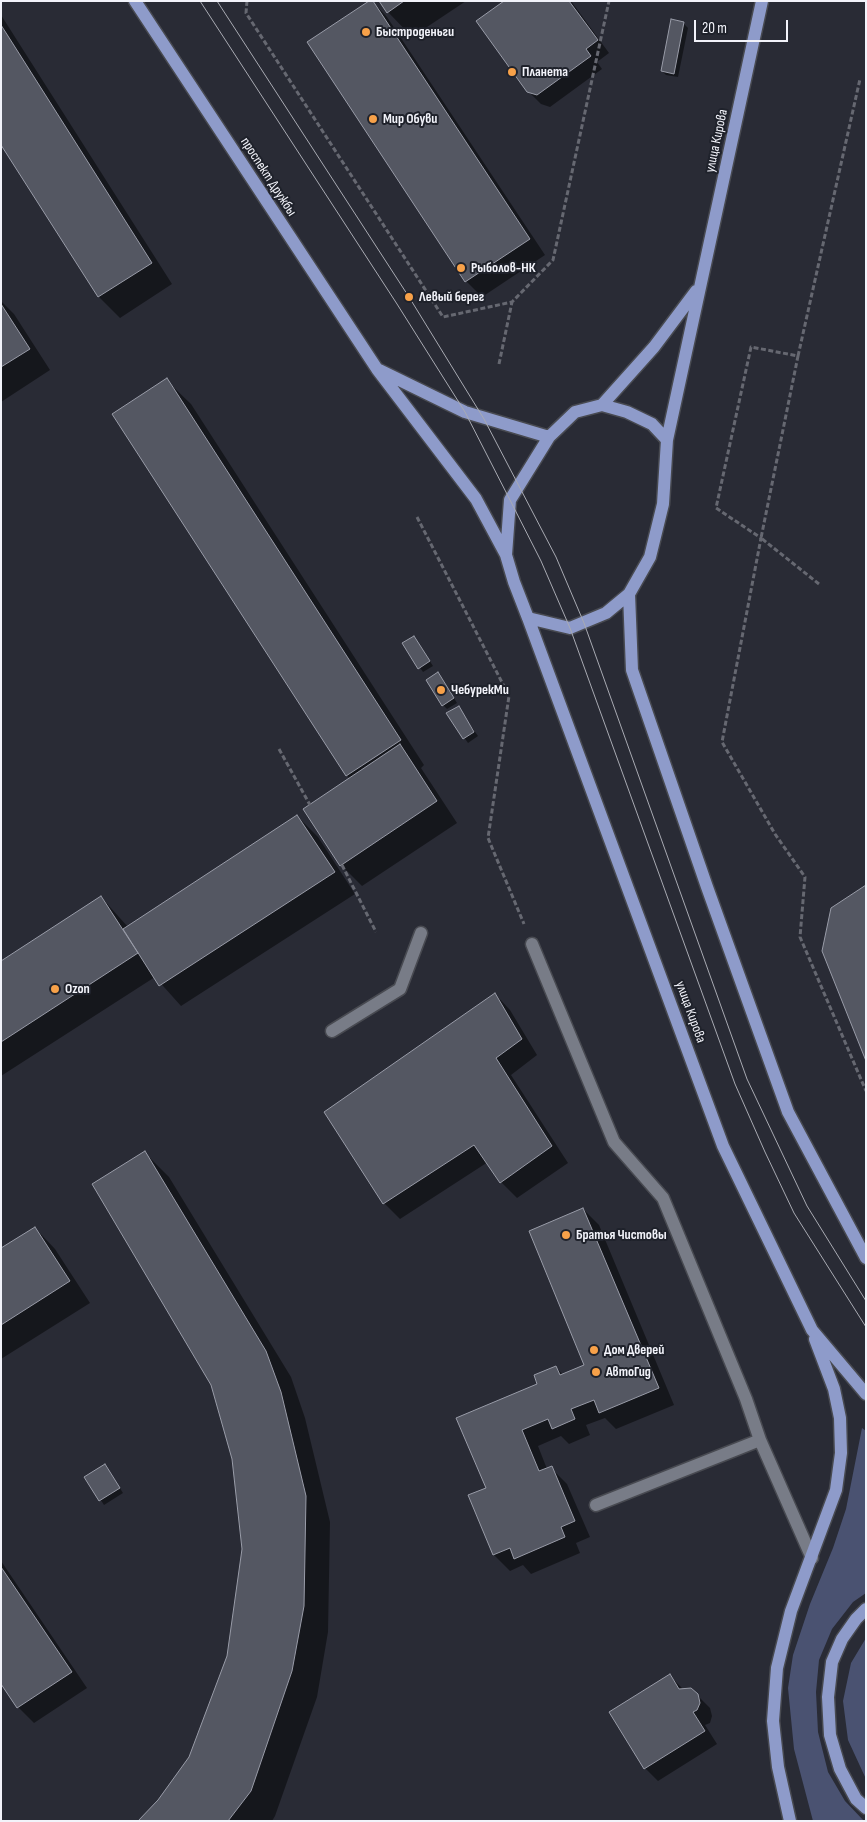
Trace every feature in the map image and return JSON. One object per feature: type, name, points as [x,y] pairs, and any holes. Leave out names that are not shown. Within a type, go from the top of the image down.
[{"type":"main road","name":"проспект Дружбы","points":[[136,1],[376,369],[476,499],[506,555]]},
{"type":"main road","name":"улица Кирова","points":[[630,594],[650,557],[664,504],[667,440],[762,1]]},
{"type":"main road","name":"улица Кирова","points":[[602,405],[654,347],[699,287]]},
{"type":"main road","points":[[376,369],[465,412],[549,437]]},
{"type":"main road","points":[[506,555],[510,500],[549,437],[575,412],[602,405],[627,412],[652,424],[667,440]]},
{"type":"main road","name":"улица Кирова","points":[[506,555],[514,582],[724,1146],[812,1330],[866,1394]]},
{"type":"main road","points":[[528,618],[570,628],[606,613],[630,594]]},
{"type":"main road","points":[[630,594],[632,670],[707,887],[788,1112],[866,1258]]},
{"type":"main road","points":[[790,1821],[778,1766],[773,1721],[780,1658],[791,1611],[836,1490],[841,1444],[840,1418],[834,1389],[812,1330]]},
{"type":"main road","points":[[866,1610],[856,1619],[842,1639],[832,1662],[828,1697],[830,1735],[840,1769],[856,1799],[866,1808]]},
{"type":"lane","points":[[332,1031],[400,989],[421,933]]},
{"type":"lane","points":[[532,944],[614,1142],[663,1198],[746,1399],[760,1440],[812,1558]]},
{"type":"lane","points":[[596,1505],[760,1440]]},
{"type":"path","points":[[247,1],[246,12],[443,317],[512,302]]},
{"type":"path","points":[[499,364],[512,302],[553,260],[609,1]]},
{"type":"path","points":[[860,79],[798,356],[722,742],[775,834],[805,877],[800,937],[866,1091]]},
{"type":"path","points":[[798,356],[751,347],[716,508],[761,538],[819,584]]},
{"type":"path","points":[[417,518],[509,696],[488,838],[532,944]]},
{"type":"path","points":[[279,749],[310,805]]},
{"type":"path","points":[[342,865],[376,932]]},
{"type":"shaded area","points":[[862,1428],[866,1431],[866,1593],[853,1602],[832,1629],[819,1660],[816,1692],[818,1732],[828,1772],[845,1801],[864,1821],[813,1821],[794,1749],[788,1688],[793,1655],[846,1509]]},
{"type":"shaded area","points":[[866,1638],[866,1779],[848,1740],[843,1701],[851,1663]]},
{"type":"building","points":[[369,1],[373,1],[530,239],[465,282],[307,42]]},
{"type":"building","points":[[379,1],[404,1],[387,13]]},
{"type":"building","points":[[504,1],[569,1],[598,40],[586,49],[591,56],[537,95],[527,92],[476,21]]},
{"type":"building","points":[[671,19],[684,22],[674,74],[661,71]]},
{"type":"building","points":[[1,25],[152,263],[98,297],[1,145]]},
{"type":"building","points":[[1,304],[30,349],[1,367]]},
{"type":"building","points":[[167,378],[401,740],[346,776],[112,414]]},
{"type":"building","points":[[414,636],[430,661],[418,669],[402,643]]},
{"type":"building","points":[[438,672],[454,698],[442,706],[426,680]]},
{"type":"building","points":[[459,706],[474,732],[463,739],[446,713]]},
{"type":"building","points":[[400,744],[437,801],[340,866],[303,809]]},
{"type":"building","points":[[297,815],[335,872],[159,986],[123,929]]},
{"type":"building","points":[[866,885],[866,1061],[822,951],[831,908]]},
{"type":"building","points":[[101,896],[138,953],[1,1042],[1,961]]},
{"type":"building","points":[[495,993],[522,1039],[496,1058],[552,1146],[500,1183],[474,1145],[383,1204],[324,1112]]},
{"type":"building","points":[[145,1151],[266,1351],[281,1392],[306,1496],[304,1606],[292,1671],[251,1791],[228,1821],[138,1821],[158,1800],[189,1757],[227,1656],[242,1549],[232,1459],[211,1385],[92,1184]]},
{"type":"building","points":[[583,1208],[659,1388],[599,1413],[594,1400],[571,1409],[575,1419],[552,1429],[548,1419],[522,1430],[539,1471],[552,1466],[575,1521],[561,1527],[565,1537],[514,1559],[510,1548],[493,1555],[468,1495],[486,1488],[456,1418],[537,1384],[534,1375],[556,1366],[560,1375],[584,1365],[529,1231]]},
{"type":"building","points":[[35,1227],[70,1281],[1,1325],[1,1248]]},
{"type":"building","points":[[105,1464],[120,1488],[99,1501],[84,1477]]},
{"type":"building","points":[[1,1567],[72,1672],[17,1708],[1,1684]]},
{"type":"building","points":[[670,1674],[679,1689],[691,1688],[698,1694],[700,1703],[697,1710],[693,1712],[705,1731],[644,1769],[609,1712]]},
{"type":"tram line","points":[[200,1],[465,412],[541,561],[570,628],[735,1084],[794,1213],[866,1327]]},
{"type":"tram line","points":[[217,1],[409,297],[484,419],[556,557],[584,623],[747,1079],[807,1206],[866,1301]]},
{"type":"place","name":"Быстроденьги","points":[[366,32]]},
{"type":"place","name":"Планета","points":[[512,72]]},
{"type":"place","name":"Мир Обуви","points":[[373,119]]},
{"type":"place","name":"Рыболов-НК","points":[[461,268]]},
{"type":"place","name":"Левый берег","points":[[409,297]]},
{"type":"place","name":"ЧебурекМи","points":[[441,690]]},
{"type":"place","name":"Ozon","points":[[55,989]]},
{"type":"place","name":"Братья Чистовы","points":[[566,1235]]},
{"type":"place","name":"Дом Дверей","points":[[594,1350]]},
{"type":"place","name":"АвтоГид","points":[[596,1372]]}]
